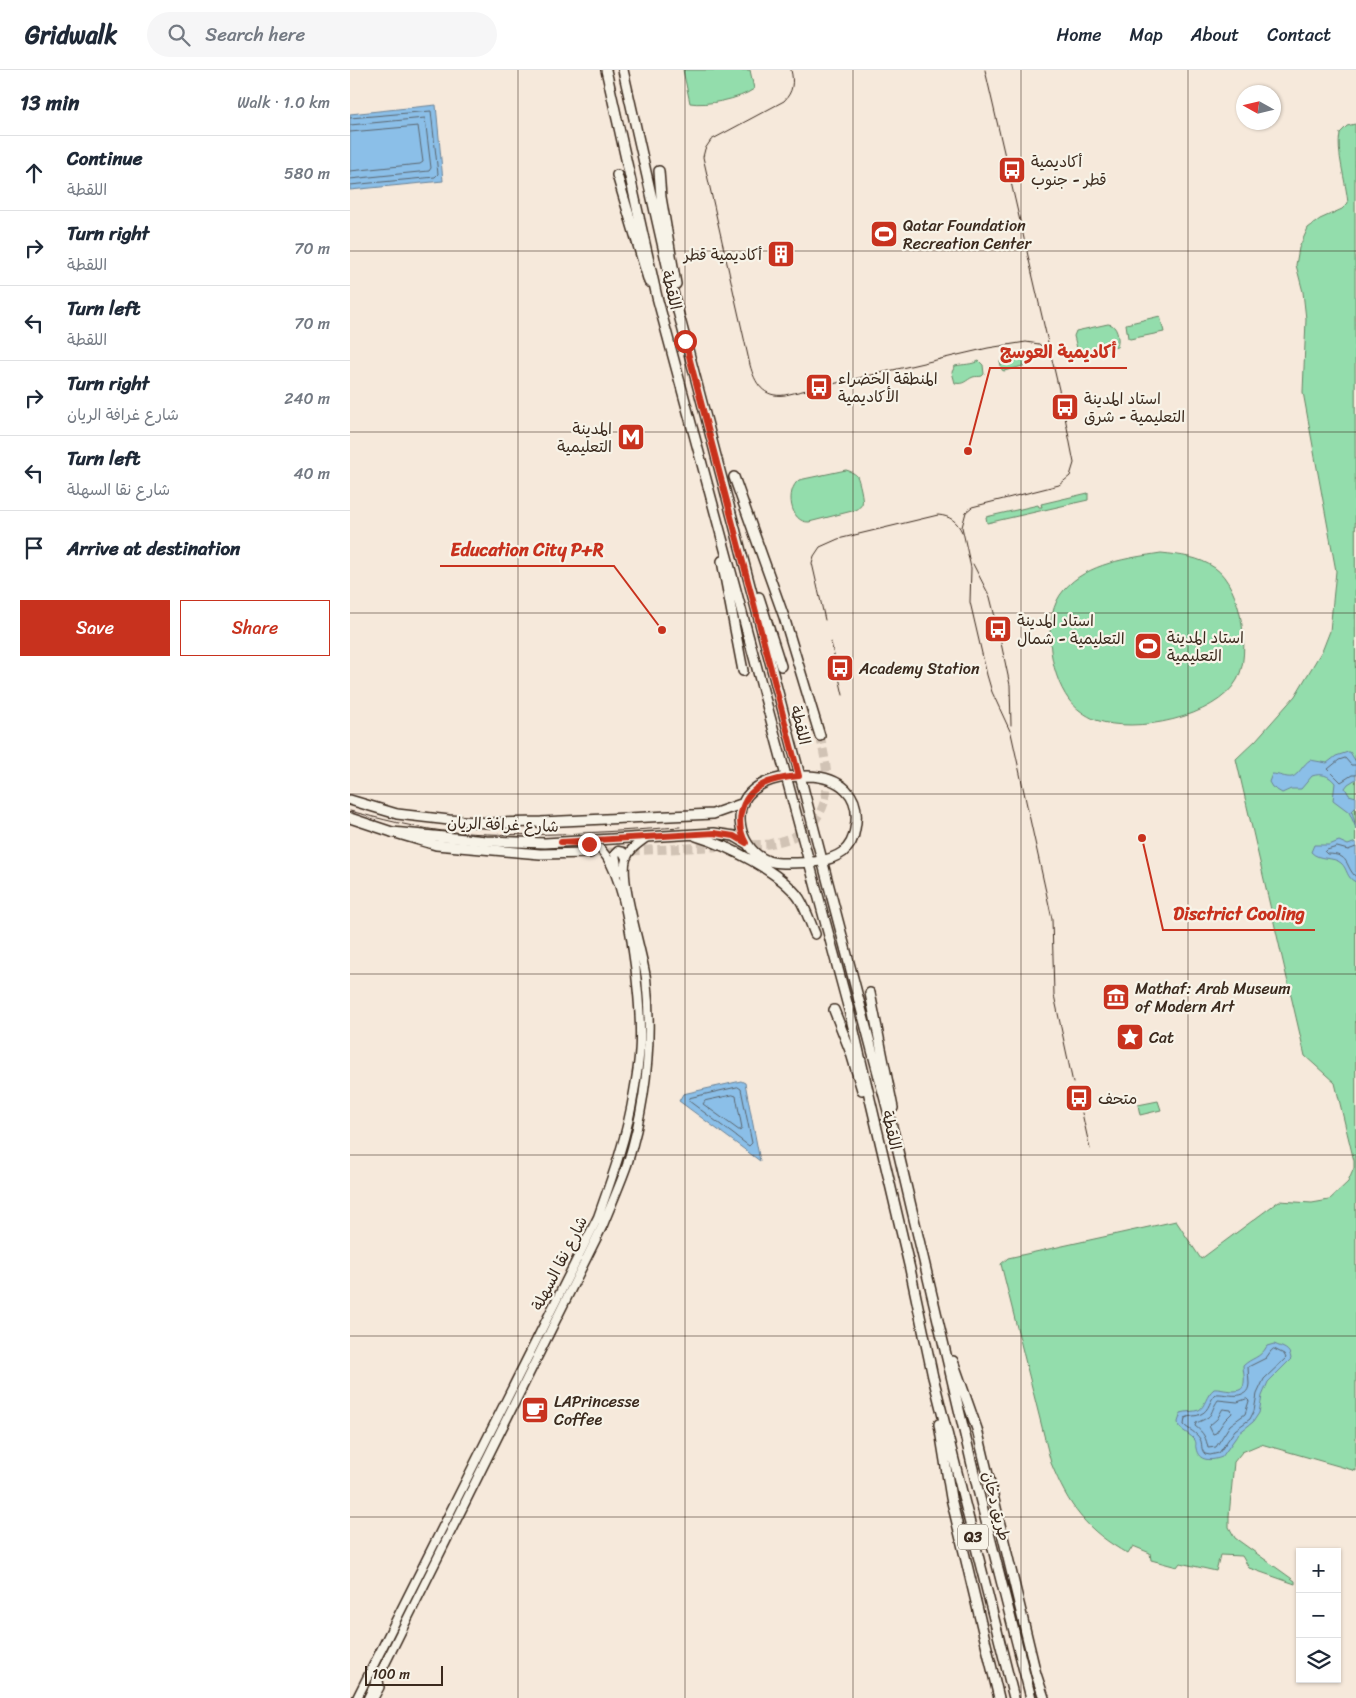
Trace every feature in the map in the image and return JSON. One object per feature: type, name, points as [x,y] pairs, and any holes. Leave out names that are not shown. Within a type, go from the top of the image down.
[{"type":"main road","name":"اللقطة","points":[[606,70],[657,297],[849,1010],[933,1377]]},
{"type":"main road","name":"اللقطة","points":[[623,70],[647,183],[685,341],[894,1134],[939,1321]]},
{"type":"main road","points":[[659,171],[661,197],[685,341]]},
{"type":"main road","points":[[617,175],[646,273],[657,297]]},
{"type":"main road","points":[[720,473],[727,490],[781,666]]},
{"type":"main road","points":[[734,476],[787,624],[820,736]]},
{"type":"main road","points":[[705,478],[706,496],[726,578],[744,671]]},
{"type":"main road","points":[[799,776],[825,777],[834,780],[849,793],[854,801],[856,823],[850,844],[842,852],[822,860],[785,863],[767,861],[753,852],[743,837],[740,823],[744,803],[751,791],[768,781],[799,776]]},
{"type":"main road","name":"شارع غرافة الريان","points":[[350,800],[397,814],[490,823],[713,814],[744,803]]},
{"type":"main road","name":"شارع غرافة الريان","points":[[350,818],[392,832],[486,842],[561,842],[723,834],[734,836],[746,843]]},
{"type":"main road","points":[[392,832],[444,846],[540,854],[590,853]]},
{"type":"main road","points":[[691,835],[717,843],[784,882],[799,898],[814,934]]},
{"type":"main road","points":[[870,993],[891,1099],[894,1134]]},
{"type":"main road","points":[[834,1010],[851,1053],[867,1107],[875,1122]]},
{"type":"main road","points":[[939,1321],[977,1429],[1043,1698]]},
{"type":"main road","name":"طريق دخان","points":[[939,1321],[978,1490],[1031,1698]]},
{"type":"main road","points":[[933,1377],[951,1498],[990,1659],[997,1698]]},
{"type":"main road","name":"طريق دخان","points":[[933,1377],[1014,1698]]},
{"type":"main road","points":[[373,1698],[378,1687],[378,1680]]},
{"type":"street","points":[[626,858],[632,848],[647,837]]},
{"type":"street","name":"شارع نقا السهلة","points":[[357,1698],[598,1217],[626,1136],[632,1108],[640,1040],[637,978],[621,888],[609,861],[599,848],[589,844],[561,842]]},
{"type":"street","points":[[621,888],[615,854],[618,851],[623,852],[626,858]]},
{"type":"street","name":"شارع نقا السهلة","points":[[368,1698],[603,1225],[626,1167],[647,1072],[649,1029],[646,978],[626,882],[626,858]]},
{"type":"green space","points":[[683,70],[750,70],[754,89],[748,93],[723,101],[690,103]]},
{"type":"green space","points":[[1355,124],[1356,1471],[1261,1444],[1242,1452],[1234,1462],[1229,1516],[1229,1527],[1235,1538],[1295,1581],[1295,1584],[1249,1568],[1242,1556],[1220,1555],[1216,1571],[1180,1563],[1177,1567],[1151,1560],[1150,1553],[1133,1546],[1128,1554],[1101,1536],[1080,1516],[1072,1505],[1051,1463],[1001,1264],[1008,1258],[1176,1221],[1201,1259],[1279,1201],[1312,1203],[1329,1200],[1348,1182],[1354,1168],[1354,1161],[1335,1083],[1305,1056],[1236,759],[1256,740],[1295,696],[1323,649],[1330,631],[1336,571],[1303,392],[1306,319],[1303,292],[1296,265],[1299,248],[1308,228],[1320,219],[1342,209],[1348,203],[1339,141],[1340,133],[1347,126]]},
{"type":"green space","points":[[1160,316],[1164,332],[1128,338],[1126,324]]},
{"type":"green space","points":[[1108,324],[1116,329],[1117,347],[1084,353],[1078,352],[1074,336],[1076,331]]},
{"type":"green space","points":[[1025,353],[1030,364],[1002,370],[1000,361],[1002,359]]},
{"type":"green space","points":[[979,361],[983,365],[984,374],[982,376],[973,377],[963,383],[955,383],[952,372],[955,366]]},
{"type":"green space","points":[[846,470],[857,476],[861,490],[862,504],[856,510],[809,522],[797,517],[791,498],[792,491],[799,480]]},
{"type":"green space","points":[[1088,493],[1088,500],[987,523],[986,517],[1038,505],[1042,507],[1041,504]]},
{"type":"green space","name":"استاد المدينة التعليمية","points":[[1161,553],[1203,561],[1215,568],[1232,589],[1241,621],[1244,654],[1237,680],[1226,693],[1211,704],[1173,720],[1131,725],[1112,724],[1096,720],[1071,703],[1062,689],[1057,675],[1050,645],[1050,629],[1052,614],[1057,601],[1073,581],[1096,568],[1122,560]]},
{"type":"green space","points":[[1158,1101],[1161,1110],[1140,1115],[1138,1105]]},
{"type":"water","points":[[436,105],[443,181],[350,190],[350,114]]},
{"type":"water","points":[[1350,752],[1356,762],[1356,779],[1345,788],[1349,795],[1356,797],[1356,807],[1352,811],[1356,828],[1349,812],[1333,800],[1335,783],[1327,776],[1312,776],[1301,789],[1291,789],[1282,793],[1272,787],[1269,782],[1272,774],[1292,777],[1310,760],[1327,763],[1336,756]]},
{"type":"water","points":[[1339,841],[1348,845],[1356,842],[1356,882],[1350,878],[1345,868],[1338,861],[1318,857],[1311,852],[1314,845],[1329,845]]},
{"type":"water","points":[[741,1081],[745,1083],[760,1161],[679,1101],[683,1094]]},
{"type":"water","points":[[1274,1344],[1288,1350],[1291,1359],[1268,1382],[1262,1396],[1259,1413],[1253,1422],[1239,1433],[1222,1457],[1210,1460],[1202,1458],[1197,1453],[1195,1440],[1179,1427],[1178,1422],[1181,1413],[1199,1410],[1214,1389],[1240,1390],[1244,1383],[1243,1366],[1259,1356],[1267,1346]]},
{"type":"tunnel","points":[[590,853],[769,844],[786,840],[802,832],[813,823],[825,800],[827,775],[820,736]]},
{"type":"tram line","points":[[791,70],[792,87],[784,101],[711,140],[705,149],[703,157],[750,365],[754,378],[761,388],[771,394],[785,395],[988,348],[1026,342],[1039,344],[1050,356]]},
{"type":"tram line","points":[[985,70],[1063,407],[1074,463],[1070,476],[1059,485],[972,507],[966,512],[962,527],[971,568],[970,602],[992,692],[1011,733],[1052,919],[1054,995],[1073,1083]]},
{"type":"tram line","points":[[825,620],[812,563],[820,547],[838,539],[938,515],[953,520],[962,532]]},
{"type":"tram line","points":[[973,564],[990,597],[998,629],[1010,685],[1011,725]]},
{"type":"tram line","points":[[831,642],[843,695]]},
{"type":"tram line","points":[[350,811],[420,827],[473,833],[532,835],[680,827]]},
{"type":"tram line","points":[[1082,1113],[1090,1149]]},
{"type":"place","name":"أكاديمية قطر - جنوب","points":[[1012,170]]},
{"type":"place","name":"Qatar Foundation Recreation Center","points":[[884,234]]},
{"type":"place","name":"أكاديمية قطر","points":[[781,254]]},
{"type":"place","name":"المنطقة الخضراء الأكاديمية","points":[[819,387]]},
{"type":"place","name":"استاد المدينة التعليمية - شرق","points":[[1065,407]]},
{"type":"place","name":"المدينة التعليمية","points":[[631,437]]},
{"type":"place","name":"أكاديمية العوسج","points":[[968,451]]},
{"type":"place","name":"استاد المدينة التعليمية - شمال","points":[[998,629]]},
{"type":"place","name":"Education City P+R","points":[[662,630]]},
{"type":"place","name":"استاد المدينة التعليمية","points":[[1148,646]]},
{"type":"place","name":"Academy Station","points":[[840,668]]},
{"type":"place","name":"Disctrict Cooling","points":[[1142,838]]},
{"type":"place","name":"Mathaf: Arab Museum of Modern Art","points":[[1116,997]]},
{"type":"place","name":"Cat","points":[[1130,1037]]},
{"type":"place","name":"متحف","points":[[1079,1098]]},
{"type":"place","name":"LAPrincesse Coffee","points":[[535,1410]]},
{"type":"route","points":[[589,844],[561,842],[714,833],[734,836],[746,843],[741,830],[740,816],[748,794],[768,781],[777,778],[799,776],[685,341]]}]
